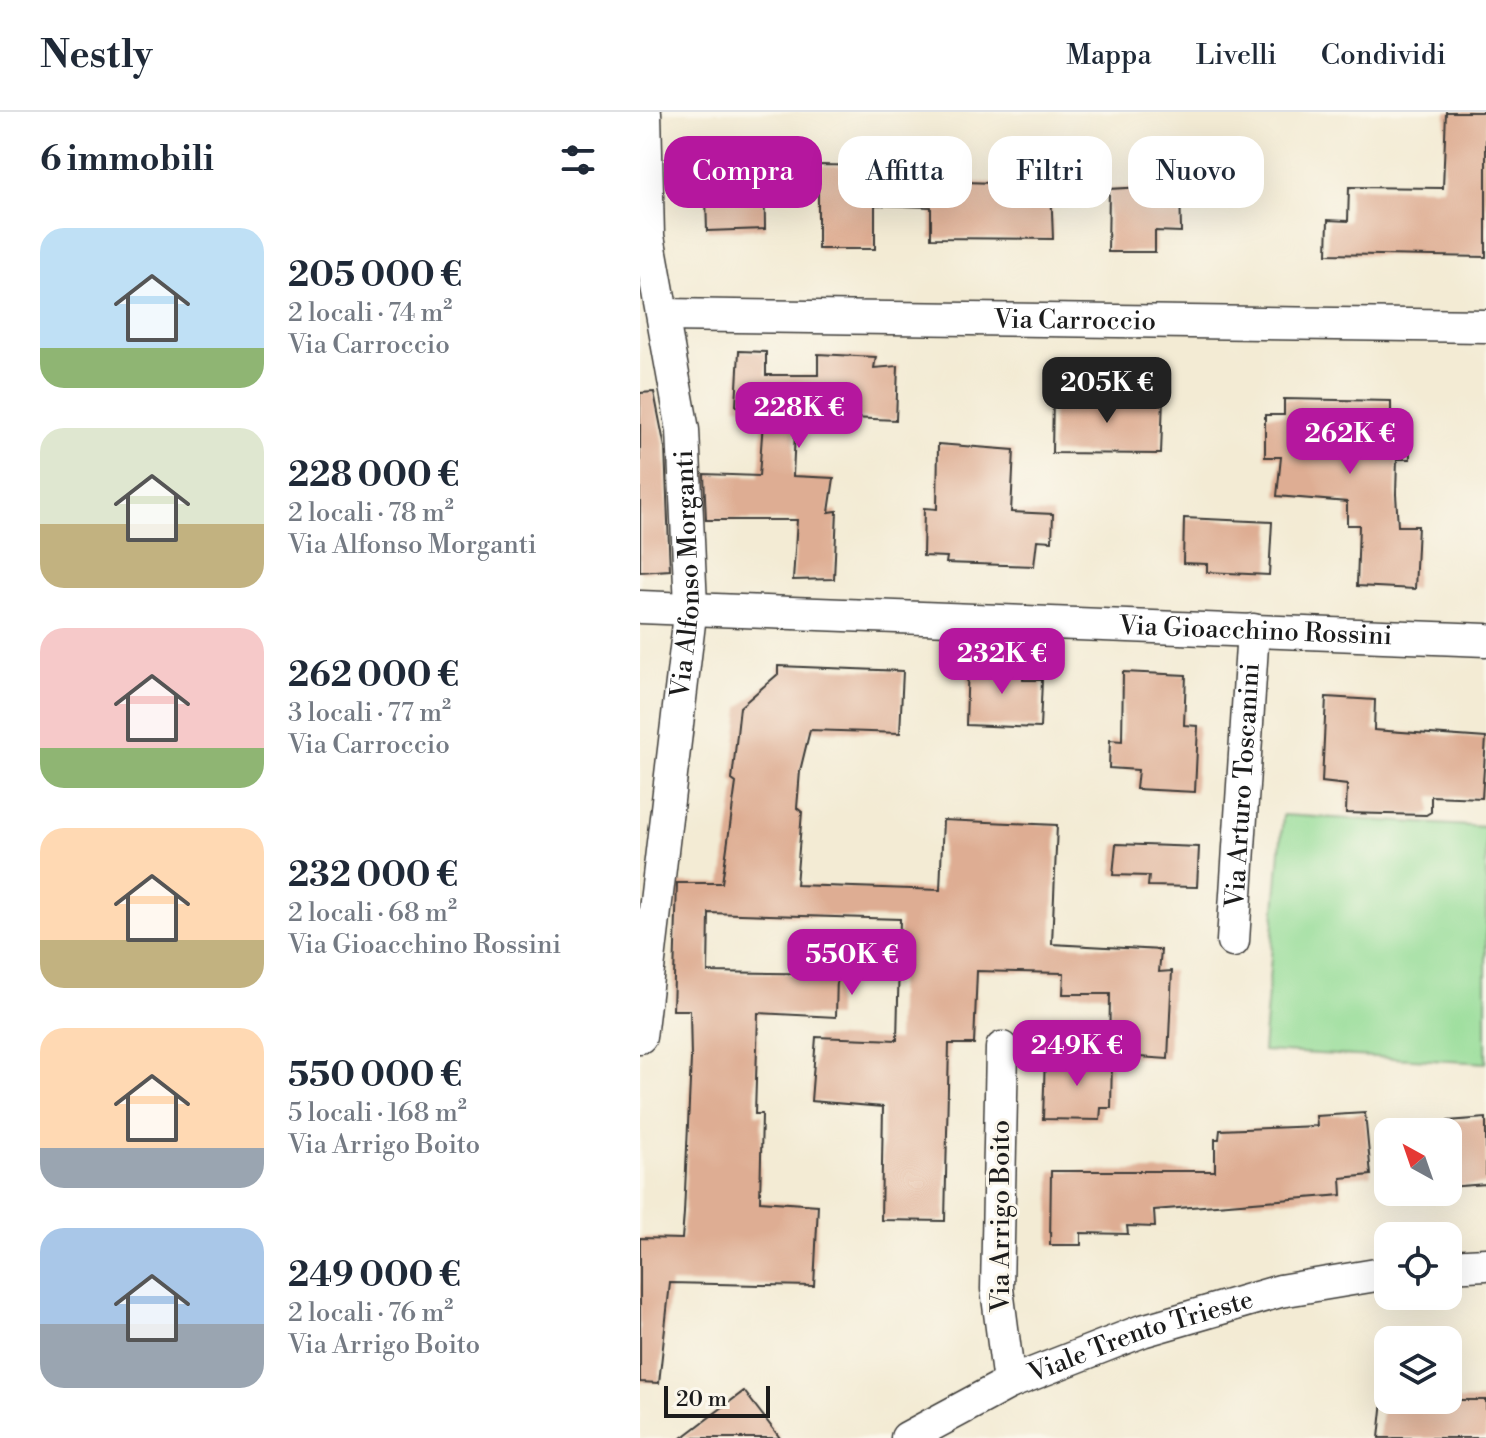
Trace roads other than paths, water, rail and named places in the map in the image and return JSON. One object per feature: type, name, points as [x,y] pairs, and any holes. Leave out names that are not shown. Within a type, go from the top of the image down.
[{"type":"street","name":"Via Alfonso Morganti","points":[[640,1037],[691,606],[685,459],[648,236],[645,112]]},
{"type":"street","name":"Via Carroccio","points":[[663,315],[1486,326]]},
{"type":"street","name":"Via Gioacchino Rossini","points":[[640,607],[691,606],[1486,640]]},
{"type":"street","name":"Via Arturo Toscanini","points":[[1233,941],[1253,630]]},
{"type":"street","name":"Via Arrigo Boito","points":[[1002,1048],[997,1289],[1009,1383]]},
{"type":"street","points":[[1462,1265],[1486,1264]]},
{"type":"street","name":"Viale Trento Trieste","points":[[907,1438],[1009,1383],[1158,1326],[1280,1291],[1374,1275]]}]
